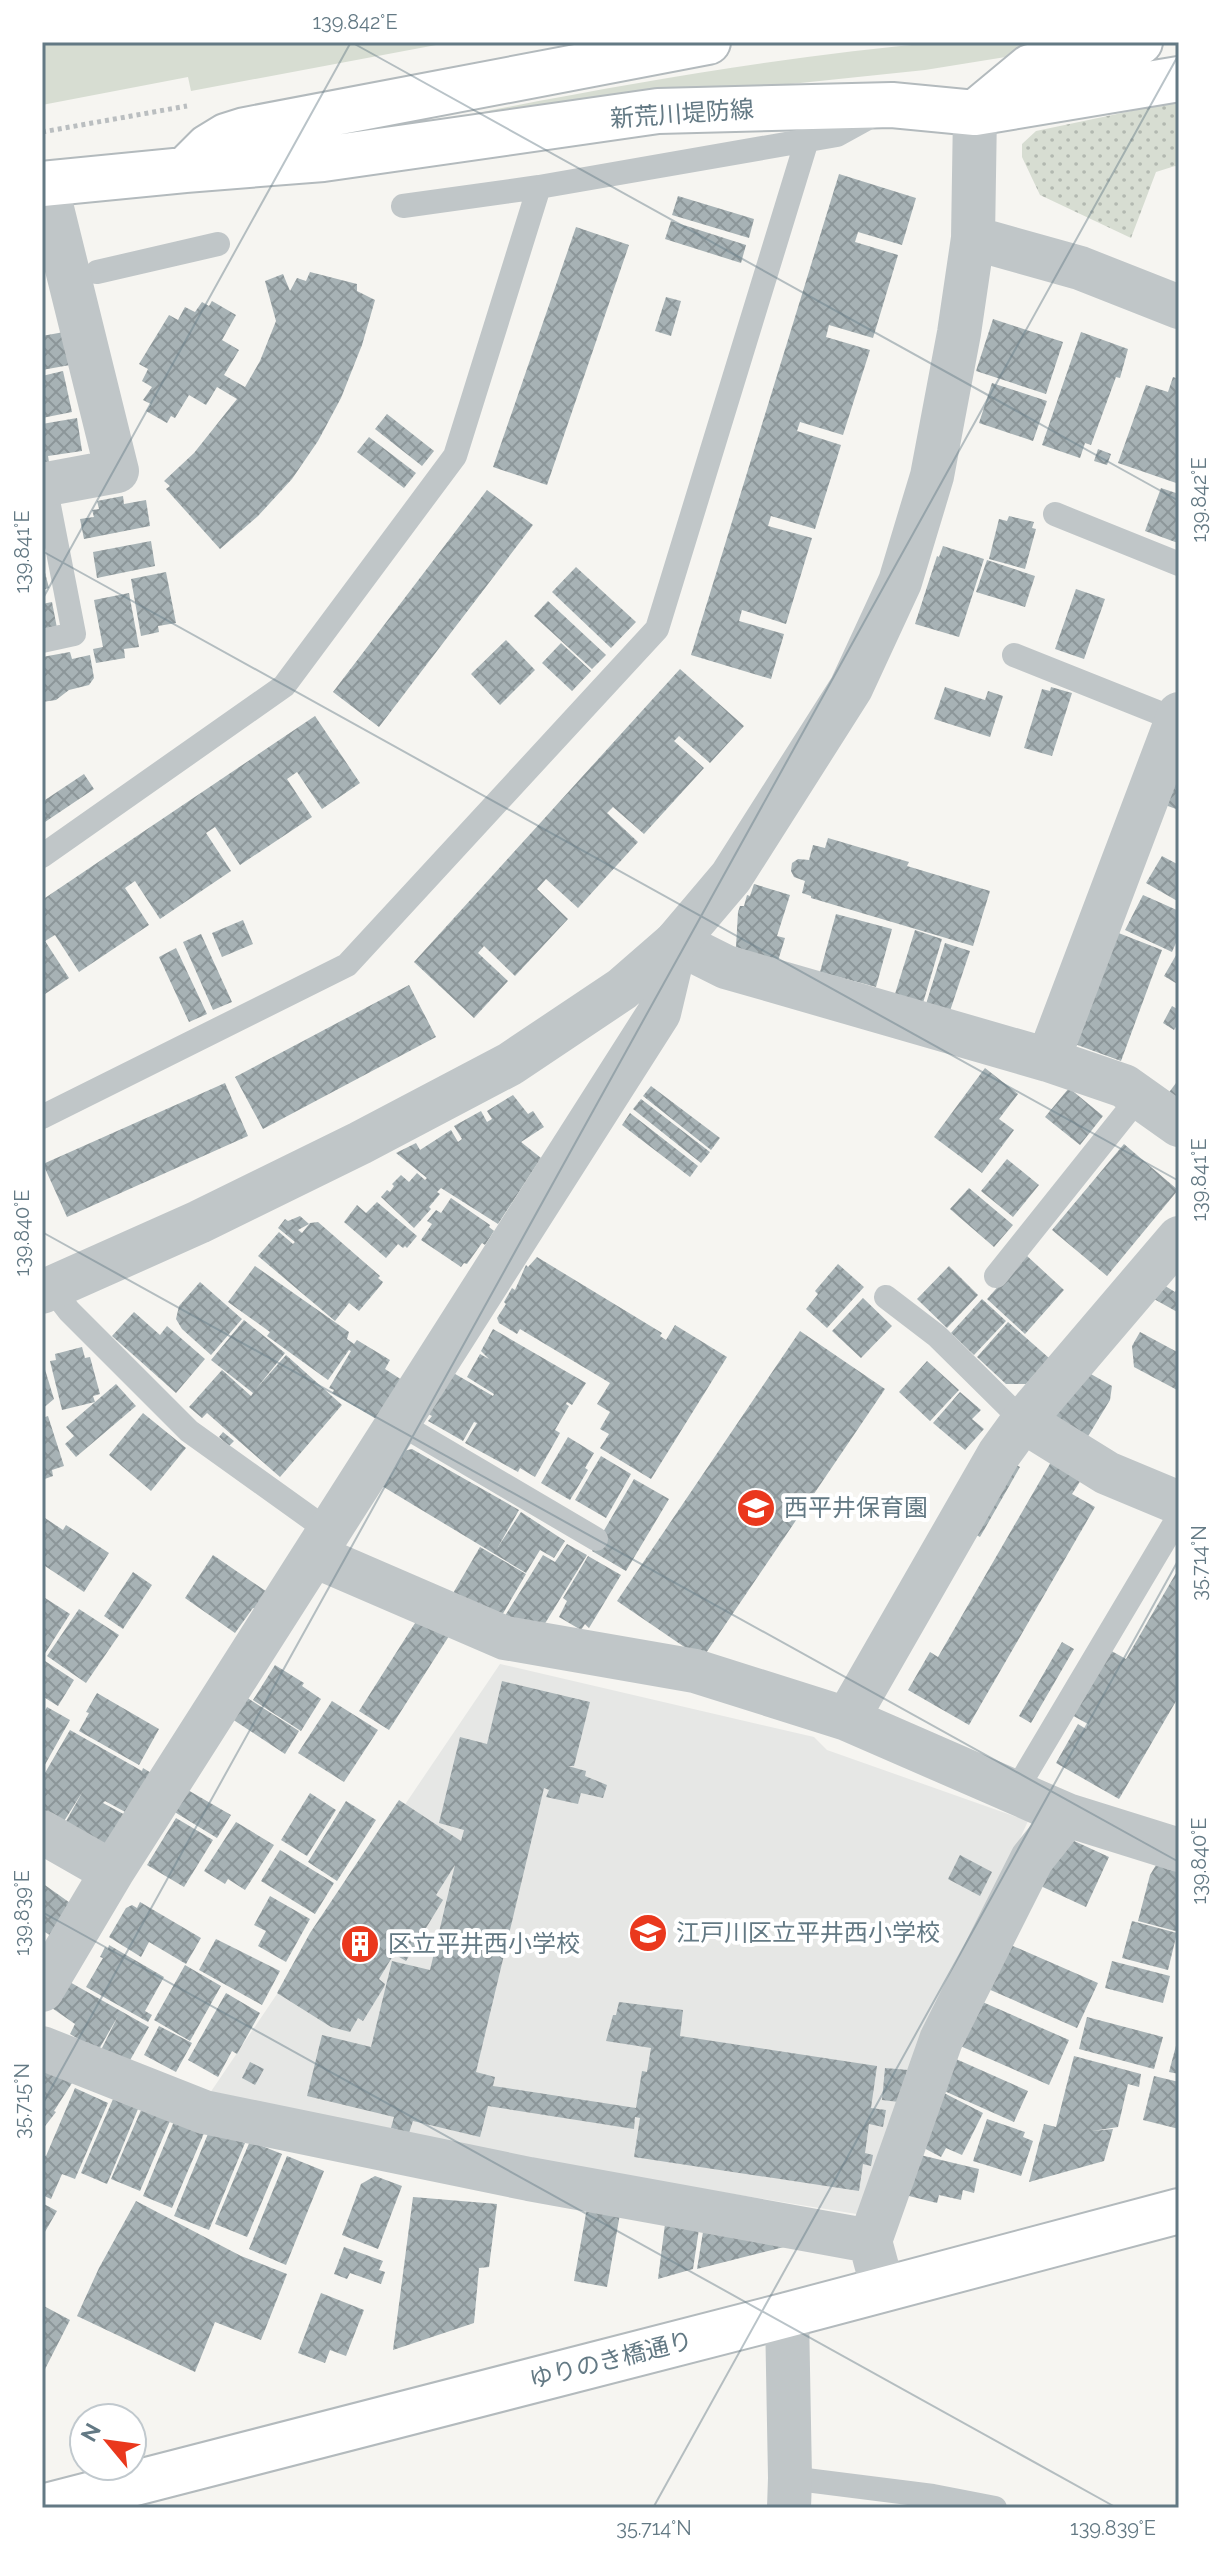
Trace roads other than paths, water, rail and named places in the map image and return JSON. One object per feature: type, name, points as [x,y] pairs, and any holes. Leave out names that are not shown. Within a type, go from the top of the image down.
[{"type":"main road","points":[[185,170],[208,147],[226,136],[245,130],[708,42]]},
{"type":"main road","points":[[975,113],[1030,67],[1140,42]]},
{"type":"main road","name":"新荒川堤防線","points":[[44,184],[323,159],[658,111],[892,105],[975,113],[1179,79]]},
{"type":"main road","name":"ゆりのき橋通り","points":[[42,2507],[1179,2211]]},
{"type":"street","points":[[45,1286],[266,1189],[510,1064],[622,989],[676,942],[731,877],[851,688],[900,582],[932,476],[959,333],[973,238],[975,113]]},
{"type":"street","points":[[43,485],[117,471],[44,184]]},
{"type":"street","points":[[973,238],[1080,268],[1179,307]]},
{"type":"street","points":[[1048,1060],[1178,717]]},
{"type":"street","points":[[676,942],[726,967],[1048,1060],[1124,1086],[1179,1125]]},
{"type":"street","points":[[42,1990],[112,1872],[659,1013],[676,942]]},
{"type":"street","points":[[847,1719],[999,1454],[1023,1421],[1179,1238]]},
{"type":"street","points":[[1023,1421],[1107,1473],[1179,1503]]},
{"type":"street","points":[[322,1544],[505,1638],[695,1671],[847,1719],[1067,1815],[1175,1842]]},
{"type":"street","points":[[883,2289],[870,2241],[941,2040],[1032,1859],[1067,1815]]},
{"type":"street","points":[[42,1832],[112,1872]]},
{"type":"street","points":[[42,2048],[204,2112],[529,2179],[870,2241]]},
{"type":"street","points":[[787,2315],[790,2493]]},
{"type":"lane","points":[[403,206],[539,187],[837,135],[892,105]]},
{"type":"lane","points":[[42,1117],[347,965],[657,629],[807,140]]},
{"type":"lane","points":[[42,856],[284,686],[455,456],[539,187]]},
{"type":"lane","points":[[97,272],[218,244]]},
{"type":"lane","points":[[42,641],[74,634],[43,485]]},
{"type":"lane","points":[[1055,514],[1179,564]]},
{"type":"lane","points":[[1014,655],[1178,717]]},
{"type":"lane","points":[[996,1276],[1139,1097]]},
{"type":"lane","points":[[45,1286],[189,1431],[322,1544]]},
{"type":"lane","points":[[886,1297],[937,1336],[1023,1421]]},
{"type":"lane","points":[[399,1423],[596,1539]]},
{"type":"lane","points":[[1015,1792],[1179,1516]]},
{"type":"lane","points":[[790,2493],[933,2496],[995,2508]]},
{"type":"place","name":"西平井保育園","points":[[756,1508]]},
{"type":"place","name":"江戸川区立平井西小学校","points":[[648,1933]]},
{"type":"place","name":"区立平井西小学校","points":[[360,1944]]}]
